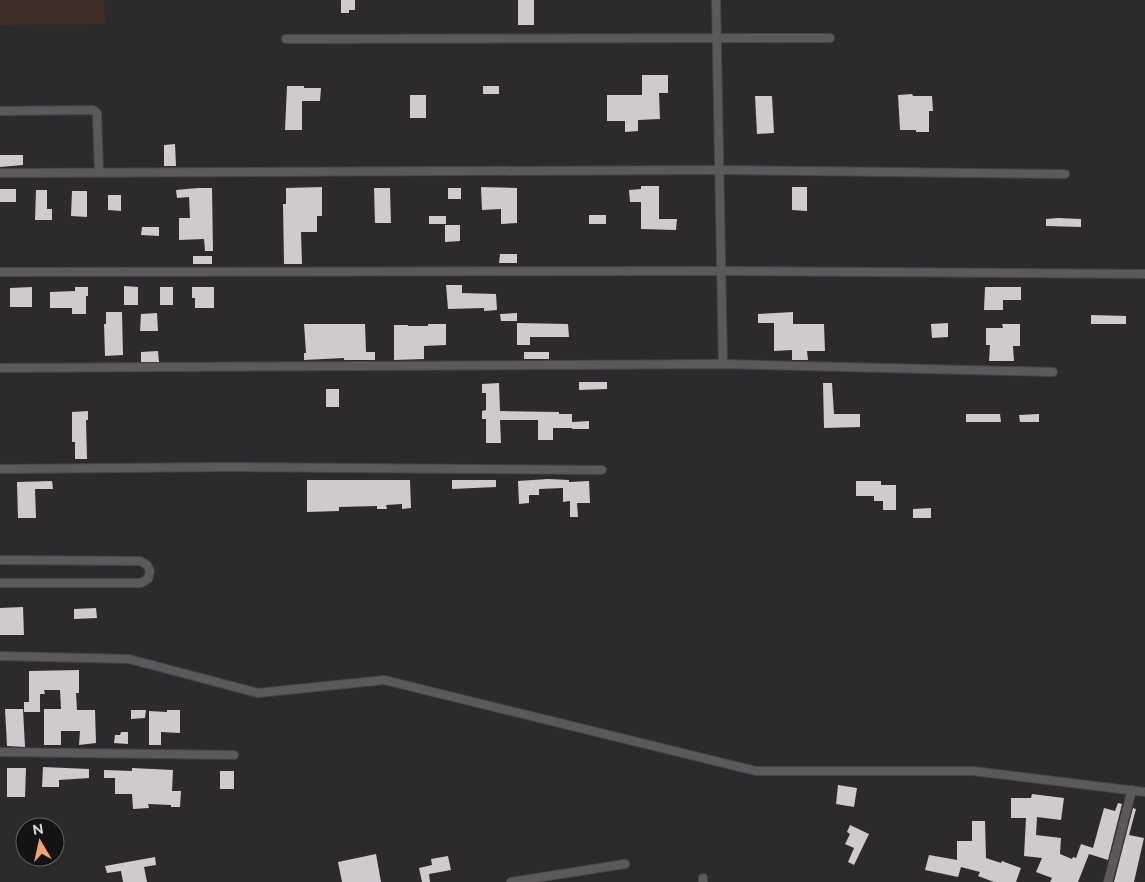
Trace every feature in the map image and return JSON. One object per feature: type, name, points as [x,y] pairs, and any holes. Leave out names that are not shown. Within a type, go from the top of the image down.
[{"type":"street","points":[[716,0],[723,364]]},
{"type":"street","points":[[286,40],[830,38]]},
{"type":"street","points":[[0,111],[93,110],[97,113],[99,172]]},
{"type":"street","points":[[0,173],[719,170],[1065,174]]},
{"type":"street","points":[[0,272],[721,271],[1145,274]]},
{"type":"street","points":[[0,368],[723,364],[1053,372]]},
{"type":"street","points":[[0,469],[232,467],[602,470]]},
{"type":"street","points":[[0,560],[140,561],[147,565],[150,571],[148,579],[141,583],[0,583]]},
{"type":"street","points":[[0,656],[129,659],[258,693],[384,680],[756,771],[973,771],[1145,792]]},
{"type":"street","points":[[0,752],[234,755]]},
{"type":"street","points":[[1108,882],[1132,790]]},
{"type":"street","points":[[511,882],[625,864]]},
{"type":"shaded area","points":[[0,0],[104,0],[105,24],[0,25]]},
{"type":"building","points":[[341,0],[355,0],[355,10],[349,10],[349,13],[341,13]]},
{"type":"building","points":[[518,0],[534,0],[534,25],[518,25]]},
{"type":"building","points":[[642,75],[668,75],[668,93],[659,93],[660,119],[638,120],[638,131],[625,132],[625,121],[607,121],[607,95],[642,95]]},
{"type":"building","points":[[287,86],[321,88],[320,101],[302,101],[302,130],[285,130]]},
{"type":"building","points":[[483,86],[499,86],[499,94],[483,94]]},
{"type":"building","points":[[912,94],[913,96],[932,96],[933,111],[929,111],[929,132],[900,130],[898,95]]},
{"type":"building","points":[[410,95],[426,95],[426,118],[410,118]]},
{"type":"building","points":[[755,96],[772,96],[774,133],[757,134]]},
{"type":"building","points":[[175,144],[176,166],[164,166],[164,145]]},
{"type":"building","points":[[0,155],[23,155],[23,165],[0,167]]},
{"type":"building","points":[[641,186],[659,186],[659,219],[677,219],[676,230],[641,229],[641,202],[630,202],[629,190],[641,189]]},
{"type":"building","points":[[322,187],[322,216],[317,216],[317,232],[301,232],[302,264],[284,264],[283,204],[286,204],[286,188]]},
{"type":"building","points":[[481,187],[517,188],[517,223],[501,224],[501,209],[482,210]]},
{"type":"building","points":[[792,187],[807,187],[807,211],[792,210]]},
{"type":"building","points":[[212,188],[213,251],[205,251],[204,239],[179,240],[179,218],[190,218],[189,197],[177,198],[176,190]]},
{"type":"building","points":[[374,188],[390,188],[391,223],[375,223]]},
{"type":"building","points":[[448,188],[461,188],[461,199],[448,199]]},
{"type":"building","points":[[0,189],[16,189],[16,202],[0,202]]},
{"type":"building","points":[[36,190],[47,190],[47,209],[52,209],[52,220],[35,220]]},
{"type":"building","points":[[72,191],[87,191],[87,217],[71,216]]},
{"type":"building","points":[[108,195],[121,195],[121,211],[108,210]]},
{"type":"building","points":[[589,215],[606,215],[606,224],[589,224]]},
{"type":"building","points":[[429,216],[446,216],[446,224],[429,224]]},
{"type":"building","points":[[1046,219],[1081,219],[1081,227],[1046,226]]},
{"type":"building","points":[[445,225],[460,225],[460,241],[445,242]]},
{"type":"building","points":[[142,227],[159,227],[159,236],[141,235]]},
{"type":"building","points":[[500,254],[517,254],[517,263],[499,263]]},
{"type":"building","points":[[193,256],[212,256],[212,264],[193,264]]},
{"type":"building","points":[[446,285],[462,285],[462,293],[496,294],[497,310],[484,311],[484,308],[448,309]]},
{"type":"building","points":[[124,286],[138,287],[138,305],[124,305]]},
{"type":"building","points":[[32,287],[32,307],[10,307],[10,288]]},
{"type":"building","points":[[75,287],[88,287],[86,314],[72,314],[72,308],[50,308],[50,292],[75,291]]},
{"type":"building","points":[[160,287],[173,287],[173,305],[160,305]]},
{"type":"building","points":[[192,287],[214,287],[214,308],[195,308],[195,298],[192,298]]},
{"type":"building","points":[[985,287],[1021,287],[1021,300],[1003,300],[1003,310],[984,310]]},
{"type":"building","points":[[106,312],[122,312],[123,355],[105,356],[104,324],[106,324]]},
{"type":"building","points":[[793,312],[793,324],[824,324],[825,351],[807,351],[808,360],[792,360],[792,350],[774,351],[774,323],[758,323],[758,314]]},
{"type":"building","points":[[157,313],[158,331],[140,331],[141,314]]},
{"type":"building","points":[[517,313],[517,321],[501,321],[500,314]]},
{"type":"building","points":[[1091,315],[1126,316],[1126,324],[1091,324]]},
{"type":"building","points":[[517,323],[568,324],[569,337],[530,337],[530,345],[517,345]]},
{"type":"building","points":[[948,323],[948,337],[932,338],[931,324]]},
{"type":"building","points":[[304,324],[365,324],[366,352],[375,352],[375,360],[344,360],[344,358],[304,360],[304,353],[306,353]]},
{"type":"building","points":[[428,324],[446,324],[446,345],[424,346],[424,359],[394,360],[394,325],[428,326]]},
{"type":"building","points":[[1002,324],[1020,324],[1020,346],[1013,346],[1014,361],[989,361],[990,345],[986,345],[986,328],[1003,328]]},
{"type":"building","points":[[158,351],[159,362],[141,362],[141,352]]},
{"type":"building","points":[[524,352],[549,352],[549,359],[524,359]]},
{"type":"building","points":[[579,382],[607,382],[607,389],[579,390]]},
{"type":"building","points":[[499,383],[500,411],[572,414],[572,428],[553,428],[553,440],[538,440],[538,420],[500,420],[501,443],[486,443],[486,419],[482,419],[482,411],[486,410],[486,393],[482,393],[482,384]]},
{"type":"building","points":[[823,383],[832,383],[834,414],[860,414],[860,427],[824,428]]},
{"type":"building","points":[[326,389],[339,389],[339,407],[326,407]]},
{"type":"building","points":[[88,411],[88,420],[86,420],[87,459],[75,459],[75,442],[72,442],[72,412]]},
{"type":"building","points":[[966,414],[1000,414],[1001,422],[966,422]]},
{"type":"building","points":[[1039,414],[1039,422],[1020,422],[1019,415]]},
{"type":"building","points":[[589,421],[589,429],[572,429],[572,422]]},
{"type":"building","points":[[307,480],[410,480],[411,508],[402,509],[402,504],[386,505],[387,509],[377,509],[377,506],[339,507],[339,511],[307,512]]},
{"type":"building","points":[[452,480],[496,480],[496,487],[452,489]]},
{"type":"building","points":[[569,480],[569,482],[589,481],[590,503],[577,503],[578,517],[570,517],[570,501],[563,502],[563,488],[539,489],[539,495],[529,495],[529,503],[519,504],[518,481]]},
{"type":"building","points":[[52,481],[53,489],[35,489],[36,518],[18,518],[17,482]]},
{"type":"building","points":[[856,481],[881,481],[881,485],[896,485],[896,510],[883,510],[883,501],[874,501],[874,496],[856,496]]},
{"type":"building","points":[[931,508],[931,518],[913,518],[913,509]]},
{"type":"building","points":[[23,607],[24,635],[0,635],[0,608]]},
{"type":"building","points":[[96,608],[97,618],[74,619],[74,609]]},
{"type":"building","points":[[79,670],[79,693],[76,693],[77,710],[95,710],[96,743],[79,745],[80,731],[61,731],[61,745],[44,745],[44,709],[61,709],[60,690],[44,690],[45,694],[40,694],[40,712],[24,712],[24,702],[29,702],[29,671]]},
{"type":"building","points":[[5,709],[23,709],[25,747],[7,746]]},
{"type":"building","points":[[131,710],[146,710],[145,718],[131,719]]},
{"type":"building","points":[[167,710],[180,710],[180,733],[161,732],[161,745],[149,745],[149,711],[167,712]]},
{"type":"building","points":[[121,732],[128,732],[128,744],[114,743],[115,735],[120,735]]},
{"type":"building","points":[[43,767],[89,769],[89,778],[59,780],[59,787],[42,787]]},
{"type":"building","points":[[7,768],[26,768],[25,797],[7,797]]},
{"type":"building","points":[[132,768],[173,770],[172,791],[181,791],[180,807],[148,804],[149,808],[133,809],[132,794],[115,794],[115,778],[104,778],[104,770],[132,771]]},
{"type":"building","points":[[220,771],[234,771],[234,789],[220,789]]},
{"type":"building","points":[[838,785],[857,788],[854,807],[836,804]]},
{"type":"building","points":[[1032,794],[1064,798],[1061,820],[1037,817],[1036,835],[1061,838],[1060,854],[1072,859],[1073,857],[1076,858],[1081,844],[1093,848],[1104,808],[1115,811],[1118,803],[1122,804],[1108,860],[1089,854],[1078,882],[1050,882],[1052,878],[1036,872],[1042,858],[1024,856],[1026,818],[1011,818],[1011,798],[1031,798]]},
{"type":"building","points":[[1133,808],[1136,809],[1129,835],[1144,838],[1134,882],[1114,882]]},
{"type":"building","points":[[972,821],[985,821],[986,858],[1001,863],[1002,861],[1021,868],[1016,882],[994,882],[978,876],[980,872],[961,867],[958,877],[925,870],[929,855],[957,860],[957,841],[972,841]]},
{"type":"building","points":[[850,825],[869,834],[854,865],[848,862],[854,848],[845,844],[850,834],[847,832]]},
{"type":"building","points":[[376,854],[381,882],[342,882],[338,862]]},
{"type":"building","points":[[448,856],[451,870],[429,874],[430,882],[422,882],[419,868],[432,865],[431,859]]},
{"type":"building","points":[[155,857],[156,865],[144,867],[147,882],[123,882],[121,871],[107,873],[105,866]]}]
